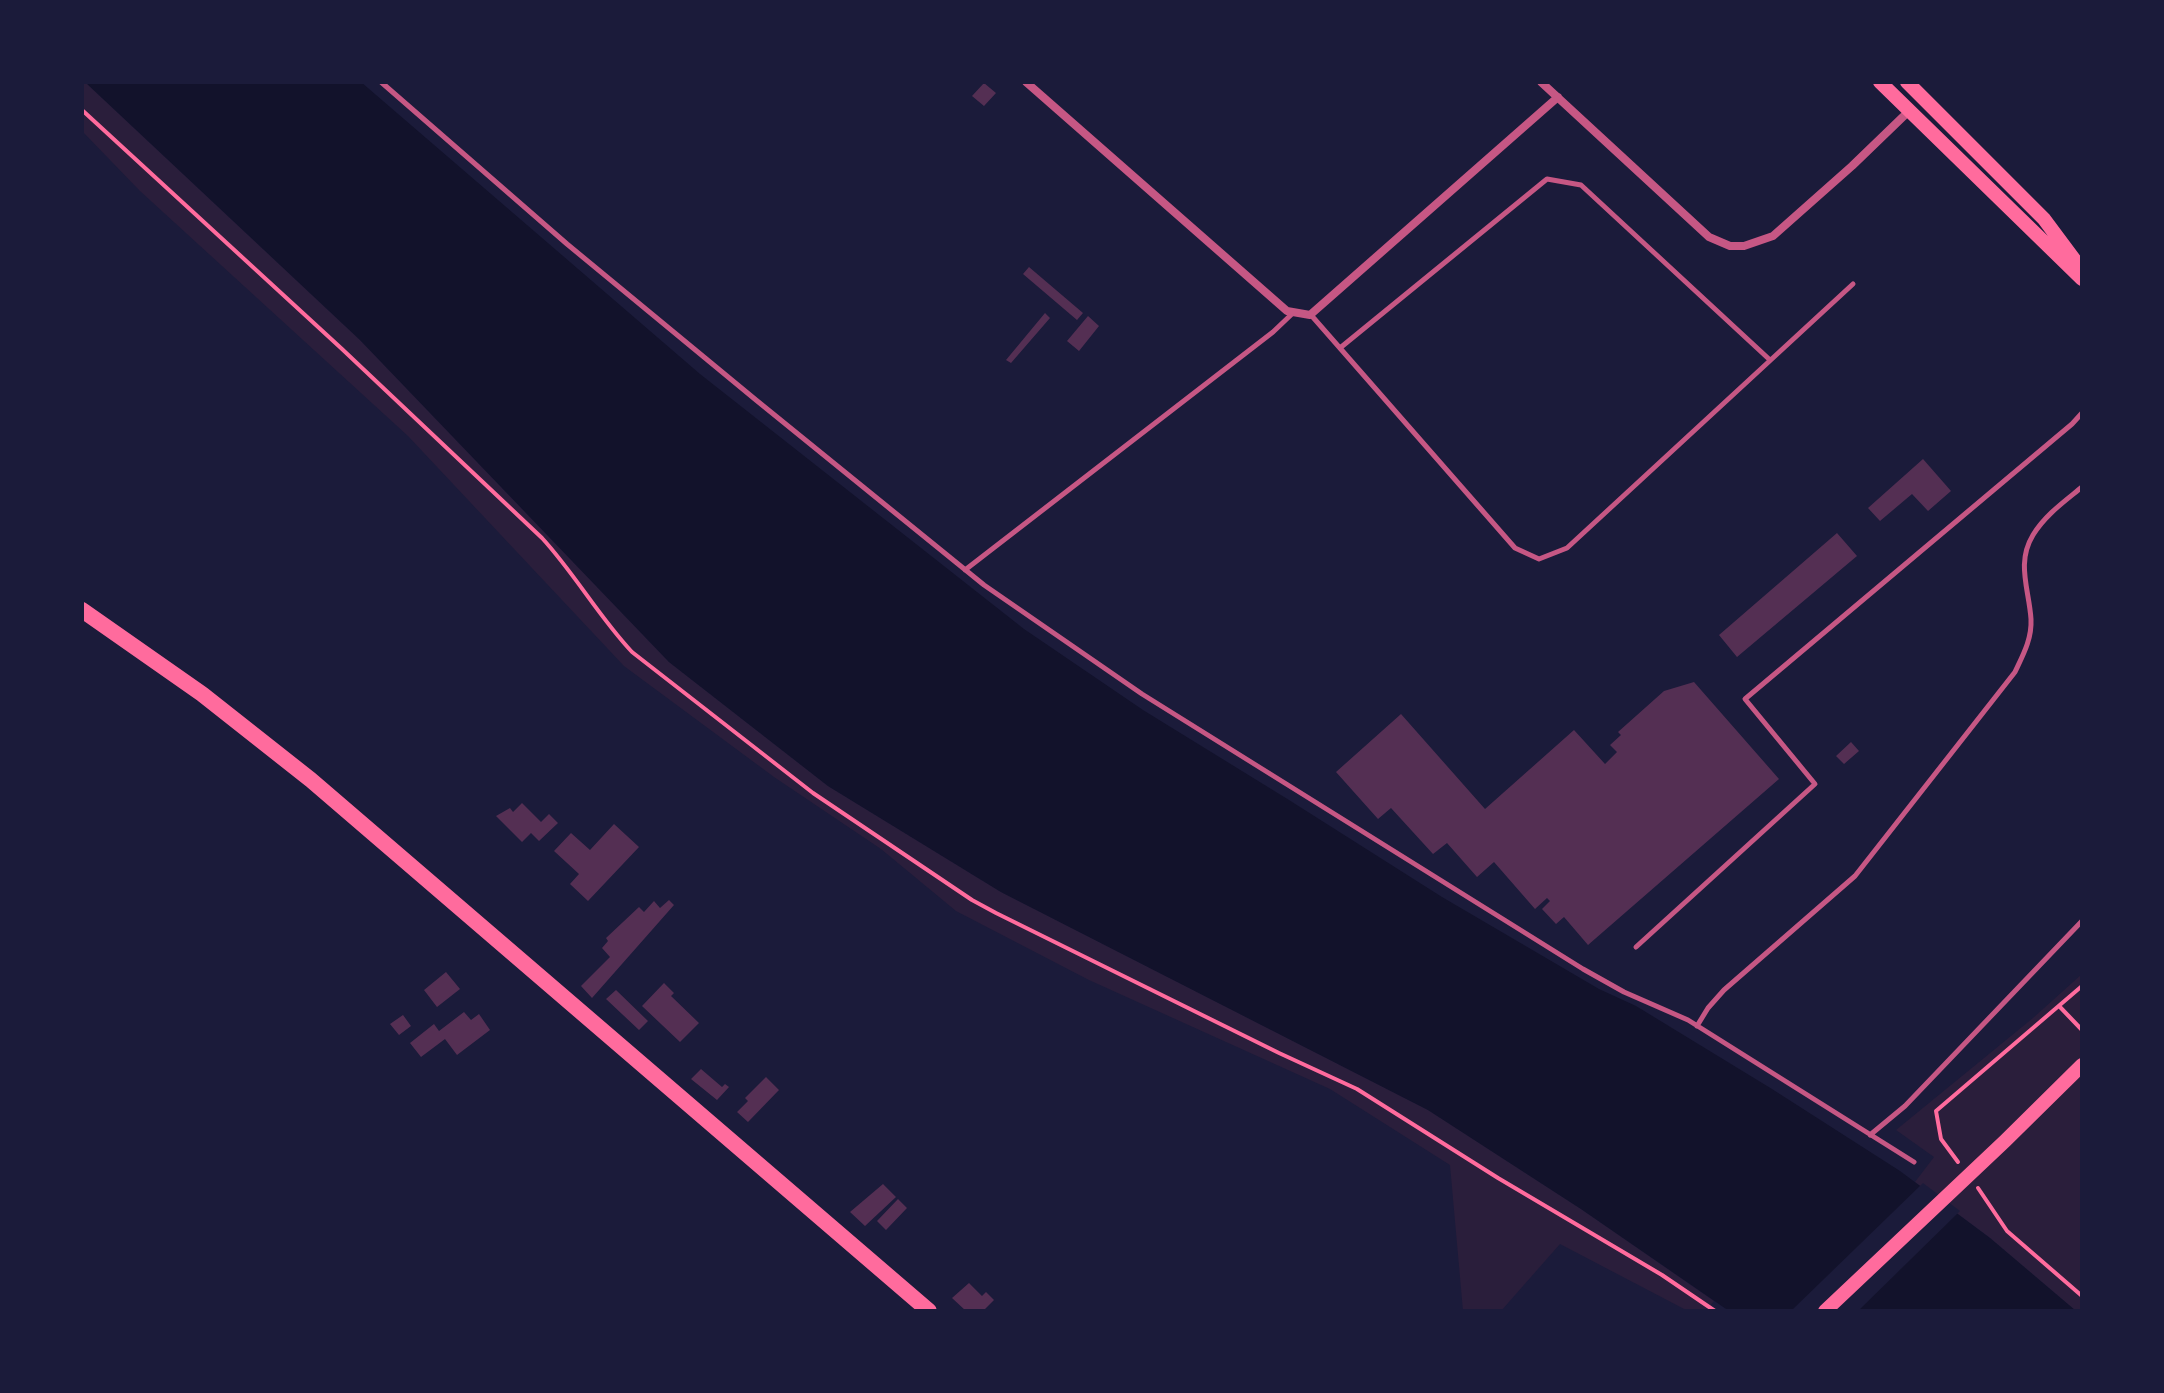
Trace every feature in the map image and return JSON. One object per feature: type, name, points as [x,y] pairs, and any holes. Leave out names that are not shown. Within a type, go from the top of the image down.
[{"type":"main road","points":[[1880,82],[2082,279]]},
{"type":"main road","points":[[1907,82],[2039,213],[2082,270]]},
{"type":"main road","points":[[82,610],[212,702],[311,780],[929,1311]]},
{"type":"main road","points":[[1825,1311],[2082,1065]]},
{"type":"street","points":[[1026,82],[1287,311],[1310,315],[1558,97]]},
{"type":"street","points":[[1541,82],[1709,237],[1730,246],[1744,246],[1773,236],[1909,111]]},
{"type":"lane","points":[[381,82],[567,244],[965,570],[1189,724],[1583,969],[1624,992],[1688,1020],[1914,1162]]},
{"type":"lane","points":[[1340,348],[1547,179],[1581,185],[1770,360]]},
{"type":"lane","points":[[1310,315],[1515,548],[1539,559],[1567,548],[1853,284]]},
{"type":"lane","points":[[965,570],[1273,332],[1294,312]]},
{"type":"lane","points":[[1636,947],[1815,784],[1745,699],[2082,413]]},
{"type":"lane","points":[[1697,1026],[1724,990],[1855,876],[2015,672],[2028,645],[2031,620],[2024,578],[2025,553],[2034,534],[2052,512],[2082,487]]},
{"type":"lane","points":[[1870,1135],[1905,1106],[2082,921]]},
{"type":"path","points":[[82,110],[542,538],[568,568],[613,632],[632,652],[813,793],[972,900],[1357,1089],[1498,1178],[1662,1275],[1715,1311]]},
{"type":"path","points":[[1936,1111],[2082,986]]},
{"type":"path","points":[[2060,1007],[2082,1030]]},
{"type":"path","points":[[2007,1231],[2082,1296]]},
{"type":"shaded area","points":[[82,82],[360,340],[669,662],[828,786],[1001,892],[1428,1110],[1581,1209],[1714,1301],[1705,1311],[1688,1311],[1560,1244],[1501,1311],[1463,1311],[1450,1165],[1330,1089],[1089,980],[956,911],[881,849],[774,777],[624,666],[408,436],[140,191],[82,131]]},
{"type":"shaded area","points":[[85,82],[361,82],[700,374],[1024,629],[1143,710],[1442,897],[1599,989],[1636,1006],[1900,1171],[1990,1238],[2076,1311],[1729,1311],[1581,1209],[1428,1110],[1001,892],[828,786],[669,662],[360,340]]},
{"type":"shaded area","points":[[2082,974],[2082,1311],[2076,1311],[1990,1238],[1915,1182],[1934,1157],[1896,1130]]},
{"type":"pier","points":[[1923,1183],[1960,1211],[1858,1311],[1791,1311]]},
{"type":"building","points":[[984,83],[996,93],[984,106],[972,96]]},
{"type":"building","points":[[1029,267],[1083,313],[1077,320],[1023,274]]},
{"type":"building","points":[[1045,313],[1050,318],[1011,363],[1006,360]]},
{"type":"building","points":[[1088,316],[1099,326],[1079,351],[1067,341]]},
{"type":"building","points":[[1923,459],[1951,491],[1928,511],[1912,494],[1880,521],[1868,508]]},
{"type":"building","points":[[1837,533],[1857,556],[1737,657],[1719,635]]},
{"type":"building","points":[[1694,682],[1779,779],[1588,945],[1564,917],[1556,924],[1542,909],[1550,901],[1547,898],[1535,909],[1494,862],[1477,877],[1447,843],[1433,854],[1391,808],[1378,819],[1336,772],[1401,714],[1485,809],[1574,730],[1605,764],[1617,752],[1610,745],[1621,735],[1618,732],[1664,691]]},
{"type":"building","points":[[1851,742],[1859,751],[1844,764],[1836,756]]},
{"type":"building","points":[[522,803],[541,822],[549,814],[558,823],[539,841],[531,833],[522,842],[496,816],[510,808],[513,812]]},
{"type":"building","points":[[614,824],[639,847],[588,901],[570,884],[579,874],[554,851],[571,833],[590,850]]},
{"type":"building","points":[[669,900],[674,905],[592,998],[581,986],[610,957],[602,948],[608,941],[606,938],[639,907],[644,912],[654,901],[660,908]]},
{"type":"building","points":[[446,972],[460,989],[437,1007],[424,990]]},
{"type":"building","points":[[664,983],[674,993],[671,996],[699,1023],[680,1042],[642,1006]]},
{"type":"building","points":[[616,990],[648,1021],[639,1030],[606,999]]},
{"type":"building","points":[[464,1012],[471,1020],[479,1014],[490,1030],[457,1055],[445,1039],[421,1057],[410,1043],[434,1024],[439,1031]]},
{"type":"building","points":[[403,1015],[411,1026],[399,1035],[390,1024]]},
{"type":"building","points":[[701,1069],[722,1087],[725,1084],[729,1087],[717,1100],[691,1079]]},
{"type":"building","points":[[766,1077],[779,1090],[748,1122],[737,1112],[748,1101],[745,1098]]},
{"type":"building","points":[[883,1184],[896,1197],[865,1226],[850,1212]]},
{"type":"building","points":[[898,1199],[907,1208],[886,1230],[877,1221]]},
{"type":"building","points":[[969,1283],[982,1296],[986,1292],[994,1300],[983,1311],[966,1311],[952,1298]]}]
